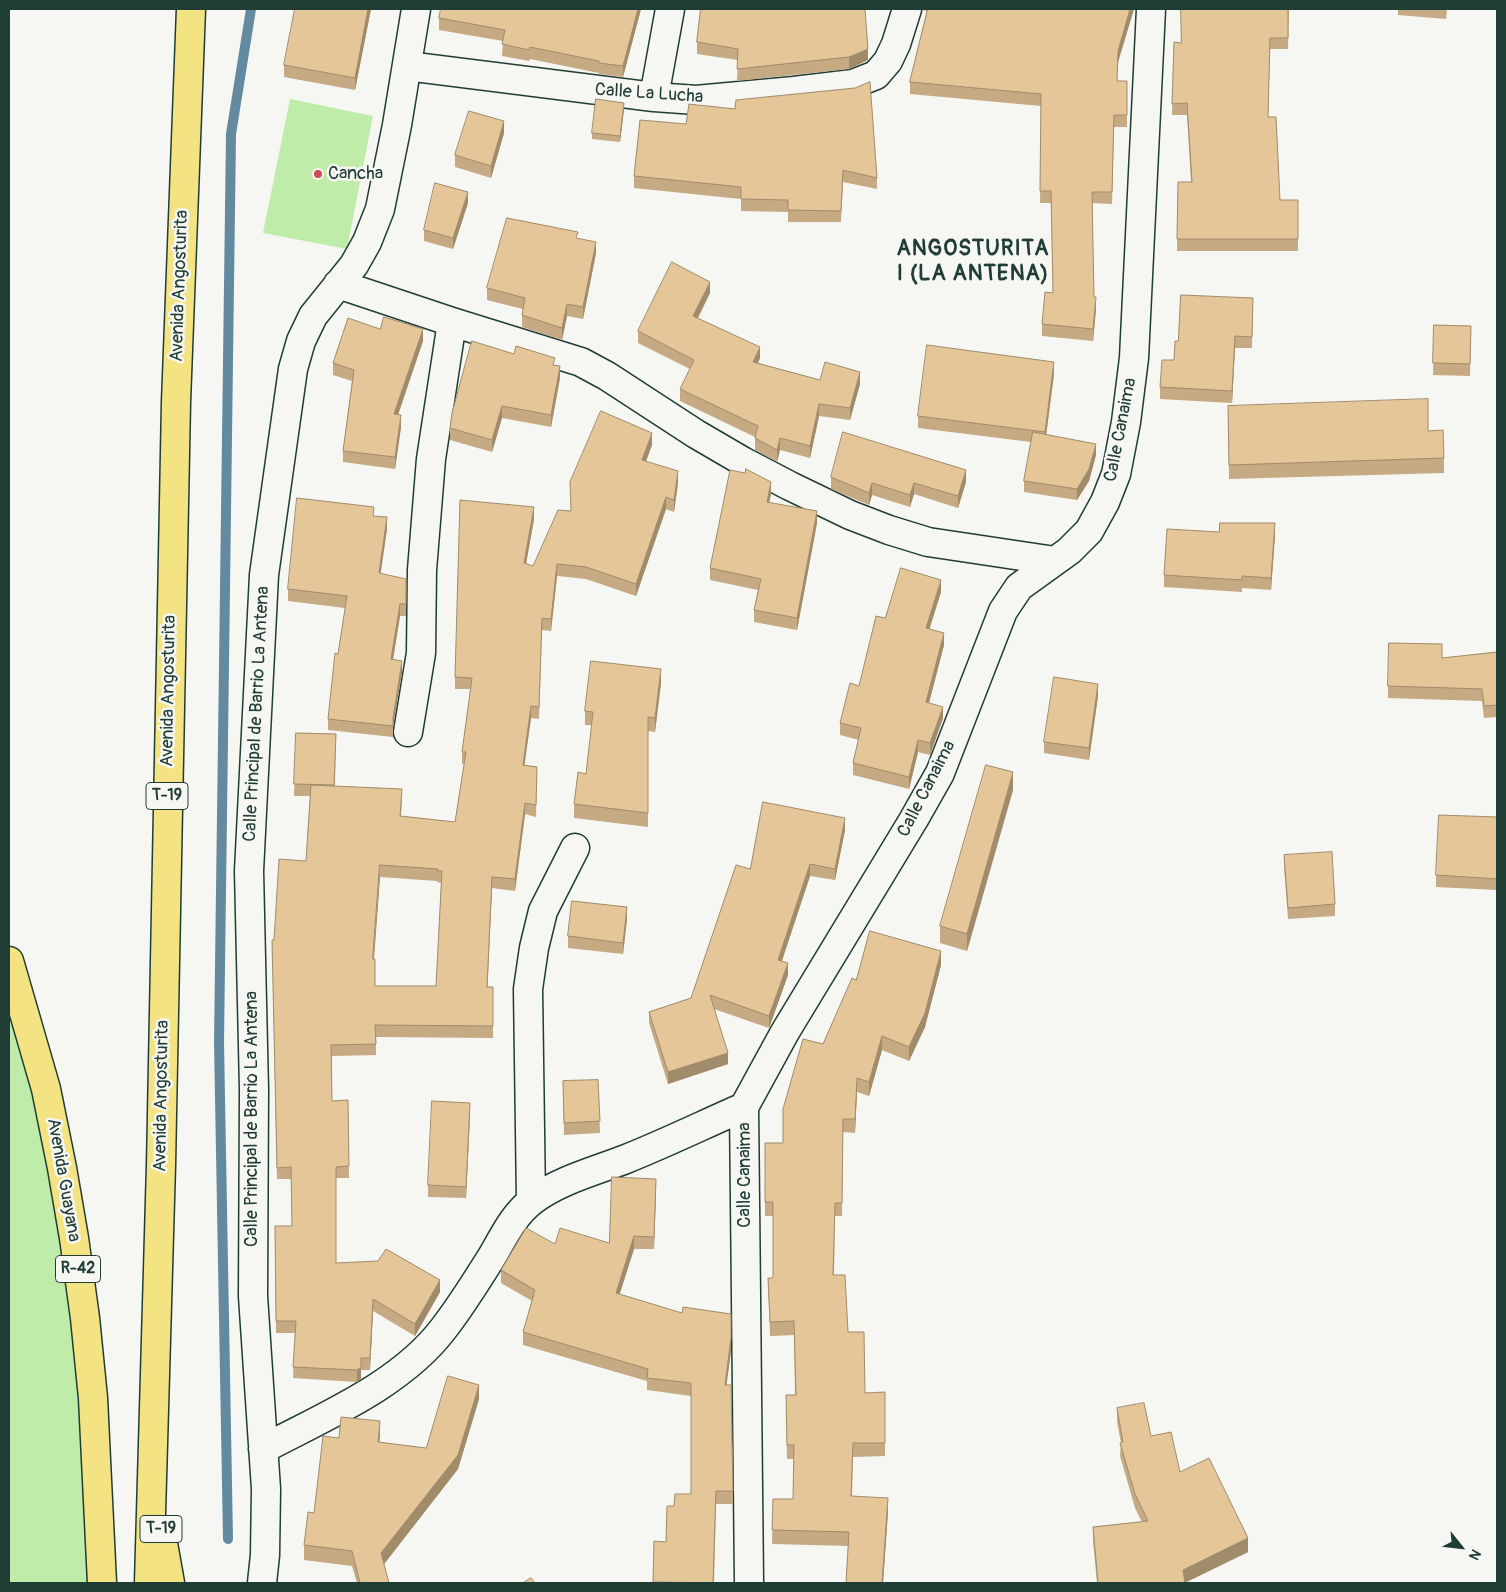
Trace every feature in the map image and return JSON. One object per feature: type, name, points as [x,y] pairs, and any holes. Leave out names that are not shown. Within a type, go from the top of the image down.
[{"type":"main road","name":"Avenida Angosturita","points":[[149,1583],[161,1165],[176,392],[191,9]]},
{"type":"main road","name":"Avenida Guayana","points":[[9,961],[46,1089],[74,1238],[93,1398],[102,1583]]},
{"type":"main road","name":"T-19","points":[[153,1474],[170,1583]]},
{"type":"street","name":"Calle Principal de Barrio La Antena","points":[[262,1583],[265,1555],[266,1489],[253,1296],[254,1090],[248,871],[258,658],[264,575],[293,369],[301,341],[313,316],[354,265],[367,242],[380,209],[397,125],[416,9]]},
{"type":"street","points":[[654,97],[670,9]]},
{"type":"street","name":"Calle La Lucha","points":[[407,66],[654,97],[696,100],[794,91],[853,84],[876,76],[888,61],[896,44],[907,9]]},
{"type":"street","name":"Calle Canaima","points":[[748,1583],[744,1107],[784,1032],[940,773],[1003,610],[1018,588],[1069,550],[1089,531],[1105,502],[1116,474],[1126,422],[1134,358],[1151,9]]},
{"type":"street","points":[[338,284],[582,362],[608,376],[696,434],[744,462],[858,518],[928,542],[1055,561]]},
{"type":"street","points":[[408,732],[421,653],[422,570],[431,459],[452,322]]},
{"type":"street","points":[[531,1201],[530,981],[534,948],[543,911],[575,848]]},
{"type":"street","points":[[263,1449],[359,1397],[402,1370],[423,1352],[444,1328],[490,1259],[510,1224],[531,1201],[558,1185],[628,1158],[744,1107]]},
{"type":"green space","name":"Cancha","points":[[290,99],[373,116],[347,249],[263,233]]},
{"type":"green space","points":[[9,961],[46,1089],[102,1583],[9,1583]]},
{"type":"building","points":[[295,9],[368,9],[355,78],[284,65]]},
{"type":"building","points":[[441,9],[638,9],[623,66],[599,63],[599,61],[530,47],[529,50],[502,44],[505,30],[439,18]]},
{"type":"building","points":[[701,9],[865,9],[868,49],[849,57],[737,69],[738,49],[697,42]]},
{"type":"building","points":[[928,9],[1130,9],[1118,51],[1117,81],[1127,81],[1127,115],[1114,115],[1112,192],[1092,192],[1094,297],[1096,297],[1093,329],[1042,324],[1045,292],[1053,293],[1051,191],[1040,191],[1041,94],[910,82]]},
{"type":"building","points":[[1181,9],[1288,9],[1288,38],[1270,38],[1268,117],[1276,117],[1280,200],[1298,200],[1298,239],[1177,239],[1178,182],[1192,182],[1187,103],[1172,104],[1174,42],[1181,43]]},
{"type":"building","points":[[870,82],[877,178],[843,170],[841,211],[788,210],[788,200],[741,199],[741,187],[634,176],[640,120],[686,124],[689,104],[735,109],[736,100],[855,88]]},
{"type":"building","points":[[596,99],[624,103],[620,136],[592,133]]},
{"type":"building","points":[[469,111],[504,121],[491,166],[455,155]]},
{"type":"building","points":[[435,183],[468,192],[453,238],[424,230]]},
{"type":"building","points":[[507,218],[578,232],[576,238],[596,242],[583,307],[567,304],[562,328],[522,315],[525,298],[487,288]]},
{"type":"building","points":[[672,262],[710,282],[693,316],[760,347],[753,362],[820,380],[825,362],[860,372],[850,408],[819,404],[810,446],[780,438],[777,450],[755,438],[758,426],[680,389],[694,360],[638,331]]},
{"type":"building","points":[[1181,295],[1253,298],[1252,337],[1235,336],[1232,391],[1160,387],[1162,360],[1174,360],[1175,341],[1178,341]]},
{"type":"building","points":[[384,317],[423,329],[394,414],[401,415],[395,457],[343,451],[354,370],[333,363],[348,318],[380,329]]},
{"type":"building","points":[[1434,325],[1471,326],[1470,364],[1433,363]]},
{"type":"building","points":[[472,341],[514,354],[516,346],[555,358],[553,365],[560,366],[551,415],[502,406],[492,440],[450,428],[452,413]]},
{"type":"building","points":[[927,345],[1054,362],[1045,432],[918,416]]},
{"type":"building","points":[[1428,399],[1428,431],[1443,430],[1444,458],[1229,465],[1228,406]]},
{"type":"building","points":[[601,411],[652,433],[642,460],[678,471],[674,500],[666,497],[636,584],[586,567],[557,564],[551,619],[542,618],[539,707],[531,706],[523,765],[537,767],[536,805],[525,803],[515,879],[492,877],[487,987],[493,987],[493,1026],[375,1025],[376,1044],[331,1045],[332,1101],[348,1100],[349,1166],[336,1167],[336,1263],[378,1261],[386,1249],[440,1280],[415,1324],[373,1299],[370,1358],[361,1358],[361,1367],[357,1370],[293,1367],[296,1321],[276,1321],[275,1226],[292,1226],[291,1167],[277,1168],[272,940],[274,940],[279,859],[306,861],[311,785],[402,789],[400,816],[455,822],[466,752],[462,752],[472,678],[455,677],[460,500],[534,507],[524,563],[533,566],[558,510],[571,511],[570,482]],"holes":[[[380,865],[438,869],[437,871],[442,871],[436,986],[375,986],[375,959],[373,959]]]},
{"type":"building","points":[[843,432],[966,470],[958,496],[914,483],[910,495],[872,483],[869,493],[831,477]]},
{"type":"building","points":[[1033,432],[1096,444],[1089,469],[1077,489],[1024,481]]},
{"type":"building","points":[[746,469],[771,482],[767,502],[817,511],[797,618],[754,610],[761,579],[710,568],[730,470],[745,473]]},
{"type":"building","points":[[297,498],[374,507],[373,516],[387,517],[379,573],[406,579],[406,604],[400,604],[391,659],[402,661],[393,726],[328,719],[335,653],[338,654],[347,596],[288,589]]},
{"type":"building","points":[[1220,523],[1275,523],[1271,578],[1242,576],[1242,580],[1164,575],[1167,529],[1219,532]]},
{"type":"building","points":[[901,568],[941,580],[926,628],[944,633],[926,702],[943,707],[930,743],[918,740],[909,777],[853,763],[861,728],[840,723],[850,683],[859,686],[876,616],[885,618]]},
{"type":"building","points":[[1389,643],[1442,644],[1442,658],[1497,652],[1497,705],[1484,706],[1482,689],[1388,686]]},
{"type":"building","points":[[591,661],[661,669],[655,718],[648,717],[648,813],[574,804],[578,772],[586,774],[593,712],[585,711]]},
{"type":"building","points":[[1054,677],[1098,684],[1089,748],[1044,742]]},
{"type":"building","points":[[296,733],[336,734],[334,785],[294,784]]},
{"type":"building","points":[[986,765],[1013,772],[967,934],[940,926]]},
{"type":"building","points":[[763,802],[845,818],[835,869],[810,864],[778,960],[788,963],[769,1016],[710,995],[728,1053],[668,1072],[649,1012],[691,998],[736,865],[750,869]]},
{"type":"building","points":[[1439,815],[1497,817],[1497,879],[1436,875]]},
{"type":"building","points":[[1332,852],[1335,904],[1288,908],[1284,855]]},
{"type":"building","points":[[572,901],[627,907],[623,943],[568,936]]},
{"type":"building","points":[[870,931],[941,951],[925,1013],[909,1047],[882,1036],[869,1082],[857,1078],[855,1119],[843,1119],[842,1203],[835,1203],[833,1275],[845,1275],[848,1332],[864,1332],[865,1393],[885,1392],[885,1443],[853,1443],[851,1496],[888,1498],[882,1583],[846,1583],[849,1532],[772,1530],[773,1499],[793,1499],[794,1445],[787,1445],[786,1395],[796,1395],[794,1321],[770,1322],[768,1278],[773,1278],[773,1202],[765,1202],[765,1143],[783,1143],[783,1109],[803,1039],[823,1044],[852,978],[856,980]]},
{"type":"building","points":[[598,1080],[600,1121],[564,1123],[563,1081]]},
{"type":"building","points":[[432,1101],[470,1103],[466,1187],[428,1185]]},
{"type":"building","points":[[612,1177],[656,1179],[654,1237],[634,1236],[616,1293],[682,1313],[683,1307],[731,1314],[731,1338],[725,1385],[731,1385],[733,1491],[716,1491],[713,1583],[653,1582],[654,1541],[666,1542],[667,1506],[674,1506],[675,1494],[691,1494],[691,1383],[647,1378],[648,1369],[523,1332],[535,1290],[501,1270],[526,1228],[555,1244],[560,1228],[609,1243]]},
{"type":"building","points":[[448,1376],[479,1385],[458,1455],[381,1553],[389,1583],[360,1583],[352,1551],[304,1545],[308,1512],[314,1513],[323,1436],[339,1438],[341,1417],[380,1421],[378,1442],[426,1448]]},
{"type":"building","points":[[1144,1403],[1151,1436],[1171,1432],[1180,1472],[1209,1458],[1248,1538],[1183,1570],[1185,1583],[1098,1583],[1093,1527],[1148,1521],[1135,1494],[1120,1443],[1123,1442],[1117,1408]]},
{"type":"building","points":[[531,1578],[535,1583],[523,1583]]},
{"type":"waterway","points":[[228,1539],[219,1042],[231,134],[251,9]]},
{"type":"place","name":"Cancha","points":[[318,174]]},
{"type":"district","name":"ANGOSTURITA I (LA ANTENA)","points":[[973,262]]}]
